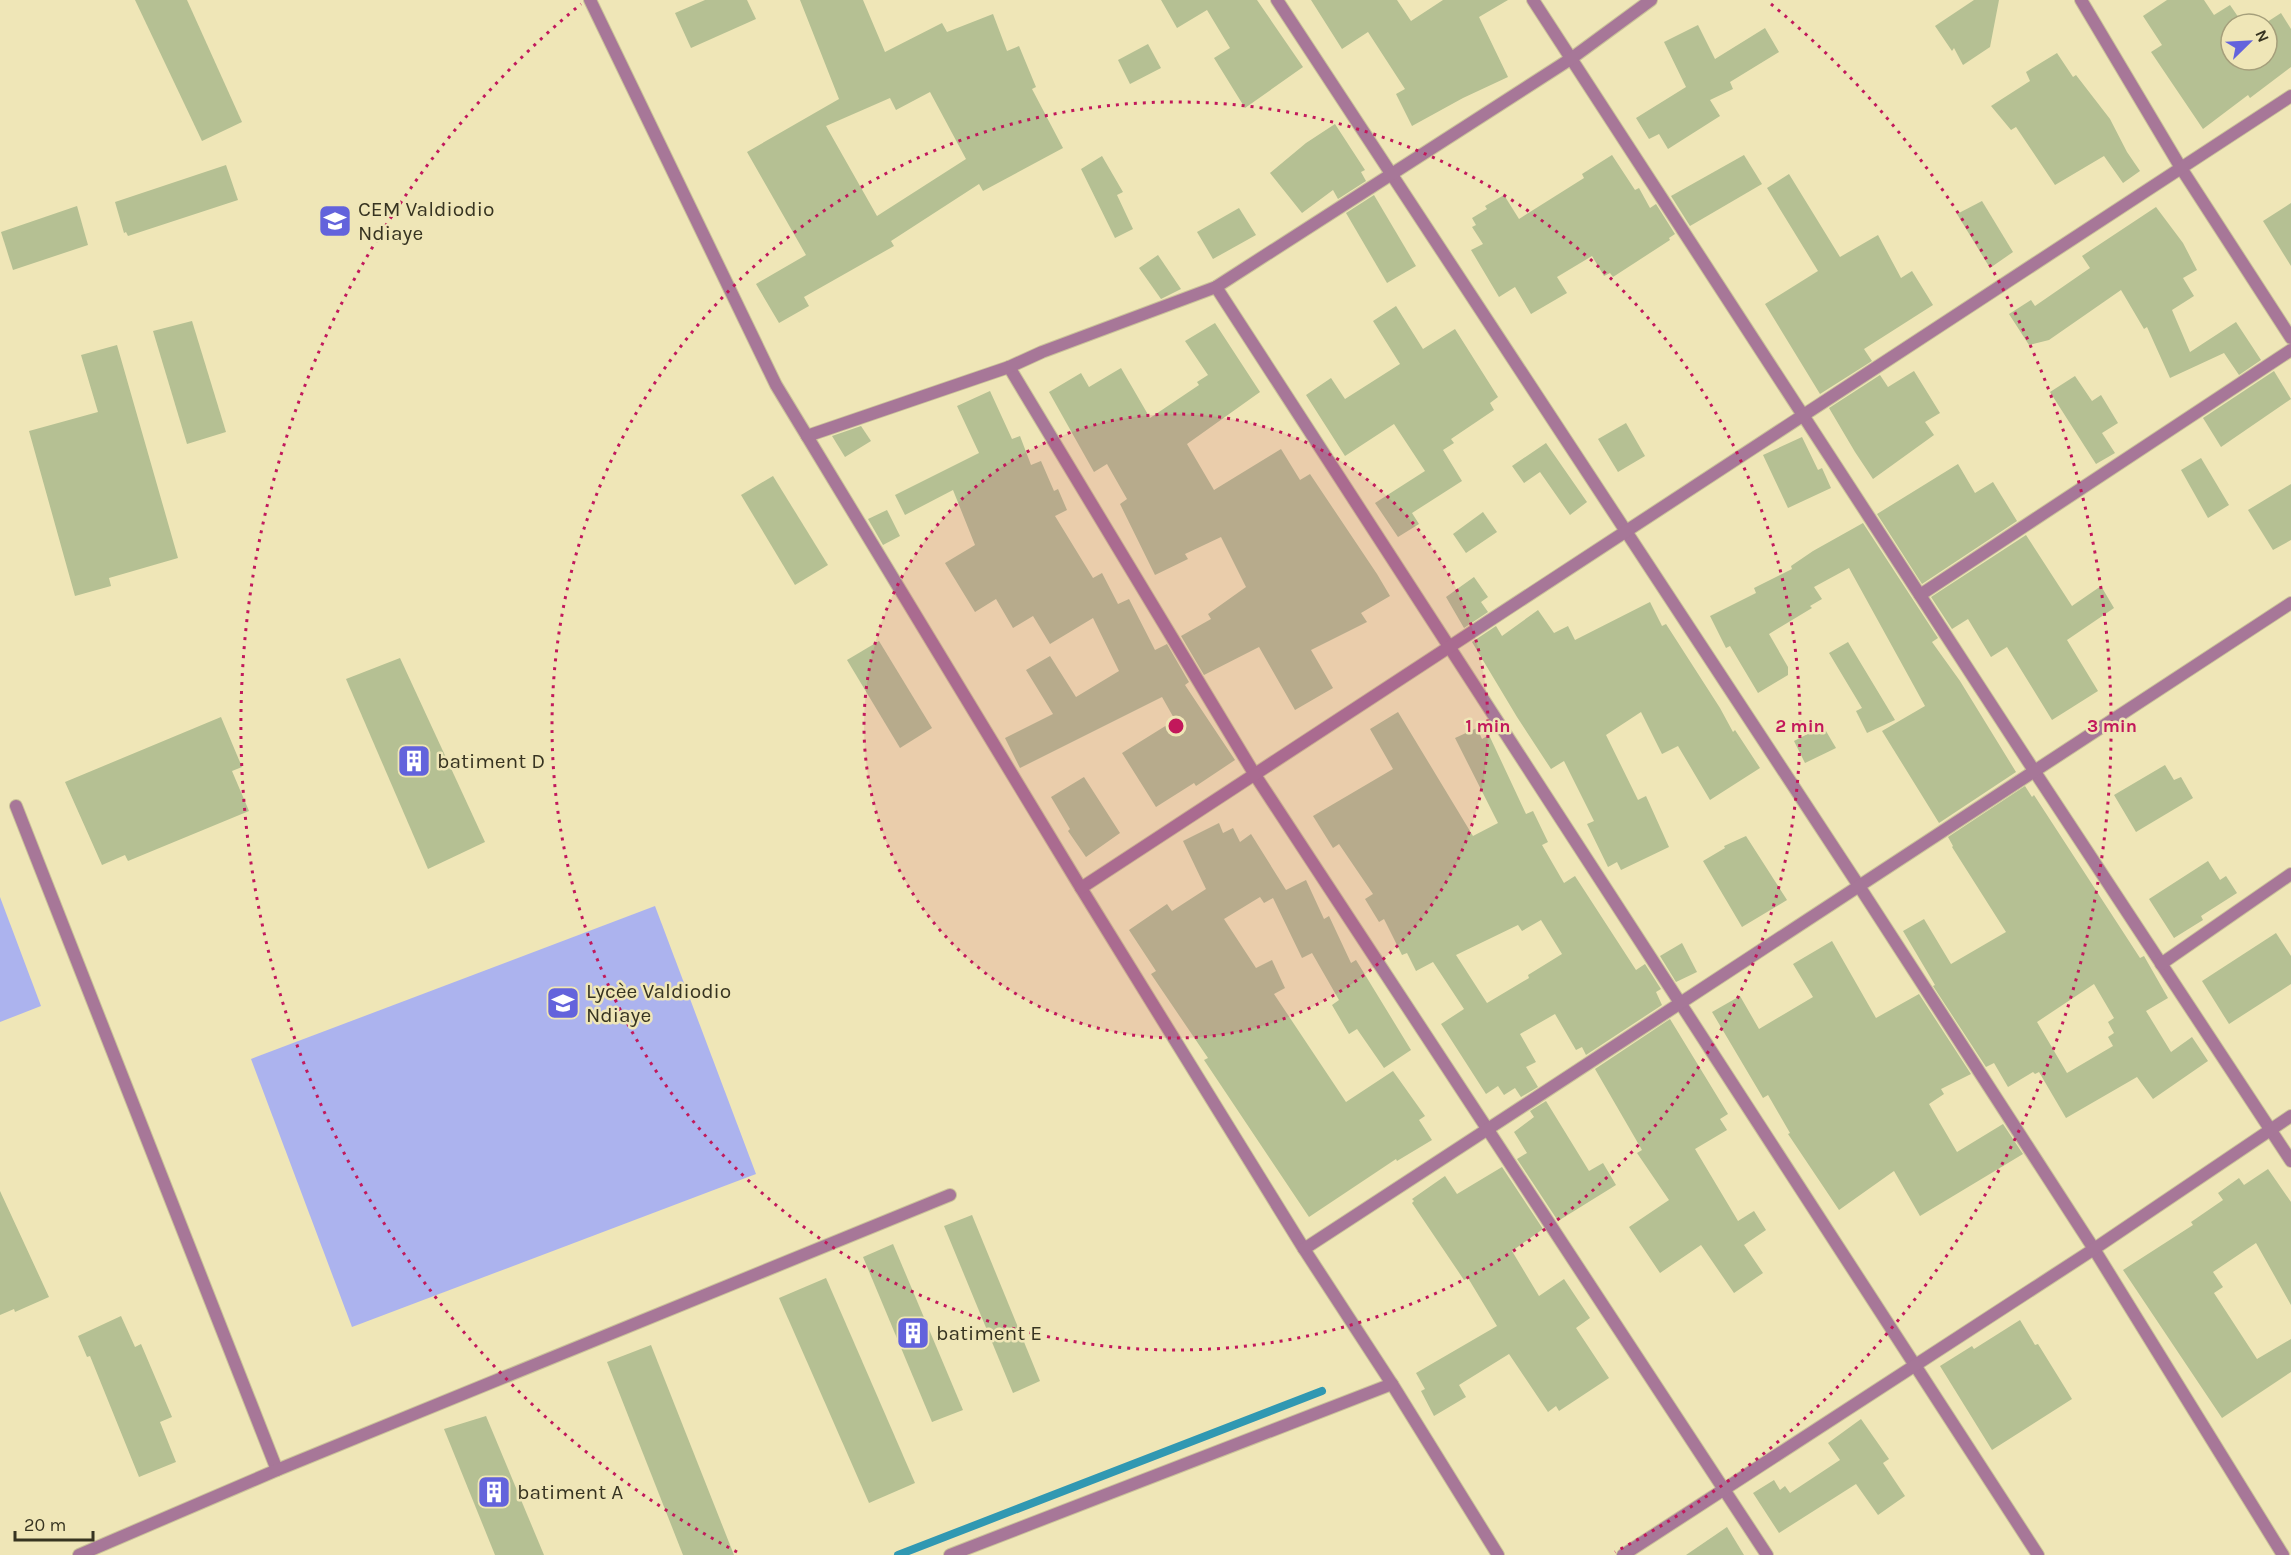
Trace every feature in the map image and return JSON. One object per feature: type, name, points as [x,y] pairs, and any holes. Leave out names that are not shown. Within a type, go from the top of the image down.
[{"type":"street","points":[[590,0],[776,385],[1081,888],[1304,1249],[1392,1384],[1498,1555]]},
{"type":"street","points":[[1277,0],[1859,886],[2094,1249],[2283,1555]]},
{"type":"street","points":[[1533,0],[2033,770],[2291,1161]]},
{"type":"street","points":[[807,436],[1009,367],[1042,352],[1216,287],[1572,58],[1651,0]]},
{"type":"street","points":[[2081,0],[2181,168],[2291,338]]},
{"type":"street","points":[[1081,888],[2291,96]]},
{"type":"street","points":[[1216,287],[2038,1555]]},
{"type":"street","points":[[1920,595],[2291,350]]},
{"type":"street","points":[[1009,367],[1255,775],[1487,1130],[1726,1489],[1767,1555]]},
{"type":"street","points":[[1304,1249],[2291,603]]},
{"type":"street","points":[[16,806],[277,1470]]},
{"type":"street","points":[[2161,964],[2291,874]]},
{"type":"street","points":[[1623,1555],[2094,1249],[2291,1116]]},
{"type":"street","points":[[80,1555],[277,1470],[950,1195]]},
{"type":"street","points":[[950,1555],[1392,1384]]},
{"type":"shaded area","points":[[0,897],[41,1006],[0,1022]]},
{"type":"shaded area","points":[[655,906],[756,1174],[352,1327],[251,1059]]},
{"type":"building","points":[[135,0],[187,0],[242,122],[202,141]]},
{"type":"building","points":[[705,0],[747,0],[756,19],[691,48],[675,13]]},
{"type":"building","points":[[800,0],[863,0],[885,52],[942,23],[947,32],[993,14],[1007,51],[1019,46],[1036,87],[1032,89],[1063,148],[983,191],[979,184],[891,241],[894,246],[804,297],[809,306],[779,323],[756,284],[806,255],[747,152],[839,99]],"holes":[[[930,92],[966,159],[877,216],[826,126],[890,98],[896,110]]]},
{"type":"building","points":[[1161,0],[1257,0],[1303,67],[1245,108],[1214,58],[1230,48],[1207,10],[1177,28]]},
{"type":"building","points":[[1311,0],[1397,0],[1411,21],[1443,0],[1508,0],[1479,17],[1508,77],[1412,126],[1396,94],[1405,89],[1368,32],[1342,49]]},
{"type":"building","points":[[1974,0],[1999,0],[1990,47],[1963,65],[1954,48],[1952,51],[1935,26]]},
{"type":"building","points":[[2167,0],[2204,0],[2214,15],[2230,5],[2235,12],[2219,12],[2219,72],[2279,72],[2279,14],[2281,13],[2291,29],[2291,67],[2250,98],[2248,95],[2203,129],[2151,52],[2162,45],[2143,16]]},
{"type":"building","points":[[1698,25],[1715,59],[1765,28],[1779,52],[1730,82],[1733,89],[1710,100],[1720,116],[1668,149],[1659,134],[1649,139],[1636,118],[1686,87],[1664,42]]},
{"type":"building","points":[[1148,44],[1161,68],[1130,84],[1118,60]]},
{"type":"building","points":[[2057,53],[2073,77],[2076,75],[2110,119],[2140,171],[2123,183],[2104,156],[2055,185],[2016,127],[2011,130],[1991,106],[2030,81],[2026,72]]},
{"type":"building","points":[[1335,124],[1365,170],[1361,172],[1366,181],[1338,199],[1333,190],[1302,213],[1270,173],[1306,143]]},
{"type":"building","points":[[1612,155],[1635,190],[1639,188],[1650,208],[1656,204],[1675,234],[1669,238],[1670,240],[1613,277],[1610,273],[1604,276],[1592,256],[1557,277],[1567,293],[1531,314],[1515,287],[1499,297],[1471,250],[1483,244],[1472,227],[1476,225],[1472,218],[1487,209],[1485,206],[1504,195],[1519,219],[1584,178],[1582,174]]},
{"type":"building","points":[[1744,155],[1762,184],[1690,226],[1671,196]]},
{"type":"building","points":[[1102,156],[1123,192],[1117,195],[1133,229],[1115,238],[1081,169]]},
{"type":"building","points":[[226,165],[238,200],[128,236],[126,232],[124,233],[115,202]]},
{"type":"building","points":[[1789,174],[1840,257],[1878,235],[1901,278],[1912,271],[1933,305],[1864,349],[1872,361],[1820,394],[1765,304],[1818,271],[1767,188]]},
{"type":"building","points":[[1374,195],[1416,266],[1387,283],[1346,213]]},
{"type":"building","points":[[1982,201],[2013,252],[1990,268],[1957,214]]},
{"type":"building","points":[[2291,203],[2291,266],[2263,221]]},
{"type":"building","points":[[77,206],[88,245],[13,270],[1,232]]},
{"type":"building","points":[[2156,207],[2183,243],[2197,270],[2183,278],[2194,296],[2172,310],[2190,352],[2236,322],[2261,360],[2239,375],[2224,353],[2170,378],[2147,327],[2144,329],[2121,290],[2049,340],[2029,345],[2009,314],[2031,300],[2035,306],[2090,268],[2082,256]]},
{"type":"building","points":[[1239,208],[1256,235],[1213,259],[1197,232]]},
{"type":"building","points":[[1158,255],[1181,289],[1161,299],[1139,268]]},
{"type":"building","points":[[1396,306],[1423,349],[1455,329],[1498,397],[1490,403],[1494,410],[1451,439],[1454,443],[1443,450],[1462,481],[1412,513],[1419,524],[1398,537],[1375,503],[1425,471],[1394,424],[1345,456],[1306,395],[1331,378],[1345,399],[1400,364],[1373,321]]},
{"type":"building","points":[[192,321],[226,432],[187,444],[153,331]]},
{"type":"building","points":[[1215,323],[1260,392],[1187,444],[1214,490],[1281,449],[1300,480],[1310,474],[1390,596],[1361,613],[1367,622],[1311,650],[1333,688],[1295,710],[1259,647],[1204,675],[1181,636],[1211,619],[1208,614],[1246,587],[1221,537],[1185,554],[1188,559],[1155,575],[1120,504],[1127,499],[1107,464],[1094,472],[1049,392],[1081,373],[1089,387],[1121,368],[1150,418],[1199,385],[1197,382],[1208,375],[1185,341]]},
{"type":"building","points":[[117,345],[178,558],[109,578],[111,586],[75,596],[29,431],[98,412],[81,355]]},
{"type":"building","points":[[1914,371],[1940,413],[1925,422],[1934,435],[1873,479],[1829,408],[1880,375],[1888,387]]},
{"type":"building","points":[[2274,371],[2291,399],[2221,447],[2203,418]]},
{"type":"building","points":[[2075,376],[2092,401],[2101,395],[2118,423],[2102,433],[2115,453],[2096,464],[2050,392]]},
{"type":"building","points":[[990,391],[1012,439],[1020,436],[1031,465],[1041,461],[1054,491],[1058,489],[1067,510],[1055,516],[1093,578],[1102,573],[1118,604],[1129,599],[1155,650],[1167,644],[1189,682],[1185,685],[1235,760],[1196,786],[1194,783],[1156,807],[1122,753],[1175,720],[1162,697],[1020,768],[1005,738],[1053,714],[1026,670],[1050,656],[1076,697],[1119,671],[1093,618],[1050,644],[1033,616],[1013,628],[996,599],[975,612],[945,563],[975,545],[953,490],[905,515],[895,495],[979,453],[957,406]]},
{"type":"building","points":[[1626,423],[1645,456],[1618,472],[1598,439]]},
{"type":"building","points":[[861,426],[871,441],[845,457],[832,436]]},
{"type":"building","points":[[1802,437],[1818,470],[1822,468],[1831,488],[1788,508],[1763,455]]},
{"type":"building","points":[[1546,443],[1587,502],[1570,515],[1540,472],[1524,483],[1512,466]]},
{"type":"building","points":[[2201,458],[2229,505],[2208,518],[2181,470]]},
{"type":"building","points":[[1958,464],[1975,493],[1993,482],[2017,521],[1922,584],[1877,514]]},
{"type":"building","points":[[773,476],[828,565],[795,585],[741,495]]},
{"type":"building","points":[[2291,484],[2291,540],[2273,550],[2248,510]]},
{"type":"building","points":[[887,510],[900,536],[883,545],[868,519]]},
{"type":"building","points":[[1483,512],[1497,532],[1466,553],[1453,534]]},
{"type":"building","points":[[1863,523],[1938,638],[1932,642],[1960,681],[2016,772],[1939,823],[1882,731],[1925,706],[1849,568],[1814,587],[1822,599],[1810,606],[1812,608],[1769,634],[1788,667],[1788,675],[1758,693],[1730,646],[1726,648],[1710,616],[1756,593],[1754,588],[1792,569],[1791,566],[1813,551]]},
{"type":"building","points":[[2026,535],[2072,606],[2101,586],[2114,608],[2067,640],[2098,691],[2052,720],[2007,647],[1991,657],[1968,619],[1952,629],[1931,597]]},
{"type":"building","points":[[1474,577],[1488,597],[1481,602],[1488,612],[1464,628],[1446,597]]},
{"type":"building","points":[[1650,602],[1662,626],[1666,624],[1733,732],[1735,730],[1760,768],[1710,800],[1678,746],[1662,754],[1641,712],[1606,735],[1638,800],[1646,796],[1669,847],[1621,870],[1617,862],[1608,867],[1587,824],[1594,821],[1564,761],[1551,769],[1472,642],[1496,626],[1502,636],[1538,610],[1554,633],[1568,626],[1575,640]]},
{"type":"building","points":[[879,641],[932,728],[900,748],[847,660]]},
{"type":"building","points":[[1848,642],[1895,720],[1867,733],[1856,711],[1862,708],[1829,653]]},
{"type":"building","name":"batiment D","points":[[400,658],[485,842],[428,869],[346,679]]},
{"type":"building","points":[[1398,712],[1473,836],[1498,823],[1455,738],[1477,728],[1482,739],[1489,735],[1526,814],[1533,811],[1548,842],[1542,845],[1564,883],[1575,876],[1636,970],[1645,964],[1661,989],[1656,992],[1662,1005],[1586,1055],[1582,1047],[1576,1050],[1555,1014],[1520,1034],[1536,1062],[1526,1067],[1538,1087],[1521,1097],[1515,1088],[1504,1095],[1498,1086],[1486,1094],[1441,1024],[1464,1009],[1433,962],[1416,971],[1407,953],[1402,955],[1384,919],[1379,922],[1365,899],[1373,894],[1339,844],[1333,848],[1313,816],[1393,769],[1370,729]],"holes":[[[1541,920],[1562,954],[1528,975],[1529,978],[1487,1003],[1456,955],[1518,925],[1522,931]]]},
{"type":"building","points":[[221,717],[242,767],[232,771],[249,811],[128,861],[125,855],[102,865],[65,782]]},
{"type":"building","points":[[1823,726],[1836,748],[1805,763],[1794,741]]},
{"type":"building","points":[[2165,765],[2174,780],[2181,777],[2193,798],[2136,832],[2114,795]]},
{"type":"building","points":[[1084,777],[1120,833],[1086,857],[1068,831],[1070,829],[1051,797]]},
{"type":"building","points":[[2025,786],[2032,797],[2034,795],[2140,958],[2144,956],[2168,998],[2146,1011],[2171,1052],[2192,1037],[2208,1061],[2153,1099],[2137,1077],[2066,1118],[2039,1072],[2035,1074],[2033,1072],[2008,1087],[1994,1063],[1986,1067],[1933,986],[1935,985],[1903,931],[1924,919],[1951,964],[2006,932],[1948,837]],"holes":[[[2094,984],[2114,1018],[2108,1022],[2114,1033],[2108,1037],[2113,1046],[2067,1073],[2037,1022]]]},
{"type":"building","points":[[1219,823],[1223,833],[1233,828],[1240,842],[1251,834],[1286,890],[1306,880],[1324,919],[1329,916],[1351,963],[1356,960],[1411,1050],[1384,1068],[1357,1029],[1349,1034],[1332,1005],[1339,1000],[1312,953],[1302,958],[1273,898],[1264,903],[1260,897],[1224,919],[1256,968],[1272,960],[1285,988],[1274,994],[1346,1102],[1393,1071],[1425,1116],[1419,1120],[1432,1140],[1397,1161],[1396,1159],[1309,1217],[1204,1060],[1208,1058],[1151,974],[1156,971],[1129,930],[1167,904],[1172,911],[1206,889],[1183,841]]},
{"type":"building","points":[[1746,836],[1787,900],[1742,927],[1703,861],[1725,848],[1724,846]]},
{"type":"building","points":[[2208,861],[2220,880],[2226,876],[2237,893],[2201,916],[2203,920],[2174,938],[2149,899]]},
{"type":"building","points":[[2276,933],[2291,956],[2291,984],[2229,1024],[2202,981]]},
{"type":"building","points":[[1832,941],[1876,1018],[1919,994],[1971,1074],[1941,1089],[1944,1094],[1929,1104],[1957,1152],[2003,1124],[2023,1154],[1920,1216],[1894,1171],[1839,1210],[1788,1134],[1790,1133],[1768,1095],[1763,1098],[1712,1012],[1740,996],[1759,1029],[1813,997],[1793,964]]},
{"type":"building","points":[[1682,943],[1697,972],[1676,982],[1660,956]]},
{"type":"building","points":[[1670,1019],[1728,1114],[1720,1119],[1727,1130],[1695,1149],[1738,1221],[1754,1211],[1766,1230],[1744,1245],[1763,1273],[1734,1293],[1701,1245],[1660,1273],[1629,1227],[1669,1200],[1637,1153],[1642,1150],[1595,1069]]},
{"type":"building","points":[[1546,1101],[1589,1171],[1603,1163],[1616,1185],[1558,1221],[1517,1159],[1527,1153],[1514,1132],[1534,1117],[1530,1111]]},
{"type":"building","points":[[1502,1167],[1543,1229],[1512,1251],[1539,1296],[1564,1279],[1590,1318],[1576,1328],[1609,1378],[1559,1411],[1556,1406],[1548,1412],[1509,1354],[1459,1385],[1466,1397],[1434,1416],[1421,1391],[1425,1389],[1416,1373],[1497,1326],[1468,1278],[1464,1280],[1412,1203],[1414,1201],[1412,1199],[1445,1176],[1457,1194]]},
{"type":"building","points":[[2268,1169],[2291,1202],[2291,1305],[2256,1243],[2213,1272],[2223,1287],[2214,1293],[2257,1359],[2291,1339],[2291,1372],[2222,1418],[2123,1270],[2193,1225],[2191,1222],[2223,1200],[2218,1193],[2239,1178],[2244,1185]]},
{"type":"building","points":[[0,1191],[49,1297],[15,1312],[14,1309],[0,1315]]},
{"type":"building","name":"batiment E","points":[[972,1215],[1040,1381],[1013,1393],[944,1226]]},
{"type":"building","name":"batiment E","points":[[893,1244],[963,1410],[932,1422],[863,1257]]},
{"type":"building","points":[[826,1278],[915,1483],[869,1503],[779,1298]]},
{"type":"building","points":[[121,1316],[135,1347],[141,1344],[172,1417],[160,1422],[176,1462],[139,1477],[90,1356],[87,1357],[78,1336]]},
{"type":"building","points":[[2020,1320],[2035,1345],[2038,1344],[2072,1399],[1992,1450],[1940,1366],[1972,1346],[1974,1349]]},
{"type":"building","points":[[651,1345],[734,1555],[683,1555],[607,1362]]},
{"type":"building","name":"batiment A","points":[[486,1416],[544,1555],[495,1555],[444,1429]]},
{"type":"building","points":[[1861,1419],[1889,1459],[1883,1463],[1905,1496],[1878,1515],[1856,1484],[1779,1533],[1753,1493],[1774,1480],[1780,1490],[1785,1486],[1790,1493],[1840,1460],[1828,1443]]},
{"type":"building","points":[[1727,1527],[1744,1555],[1686,1555]]},
{"type":"waterway","points":[[898,1555],[1322,1391]]},
{"type":"place","name":"CEM Valdiodio Ndiaye","points":[[335,221]]},
{"type":"place","name":"batiment D","points":[[414,761]]},
{"type":"place","name":"Lycèe Valdiodio Ndiaye","points":[[563,1003]]},
{"type":"place","name":"batiment E","points":[[913,1333]]},
{"type":"place","name":"batiment A","points":[[494,1492]]}]
